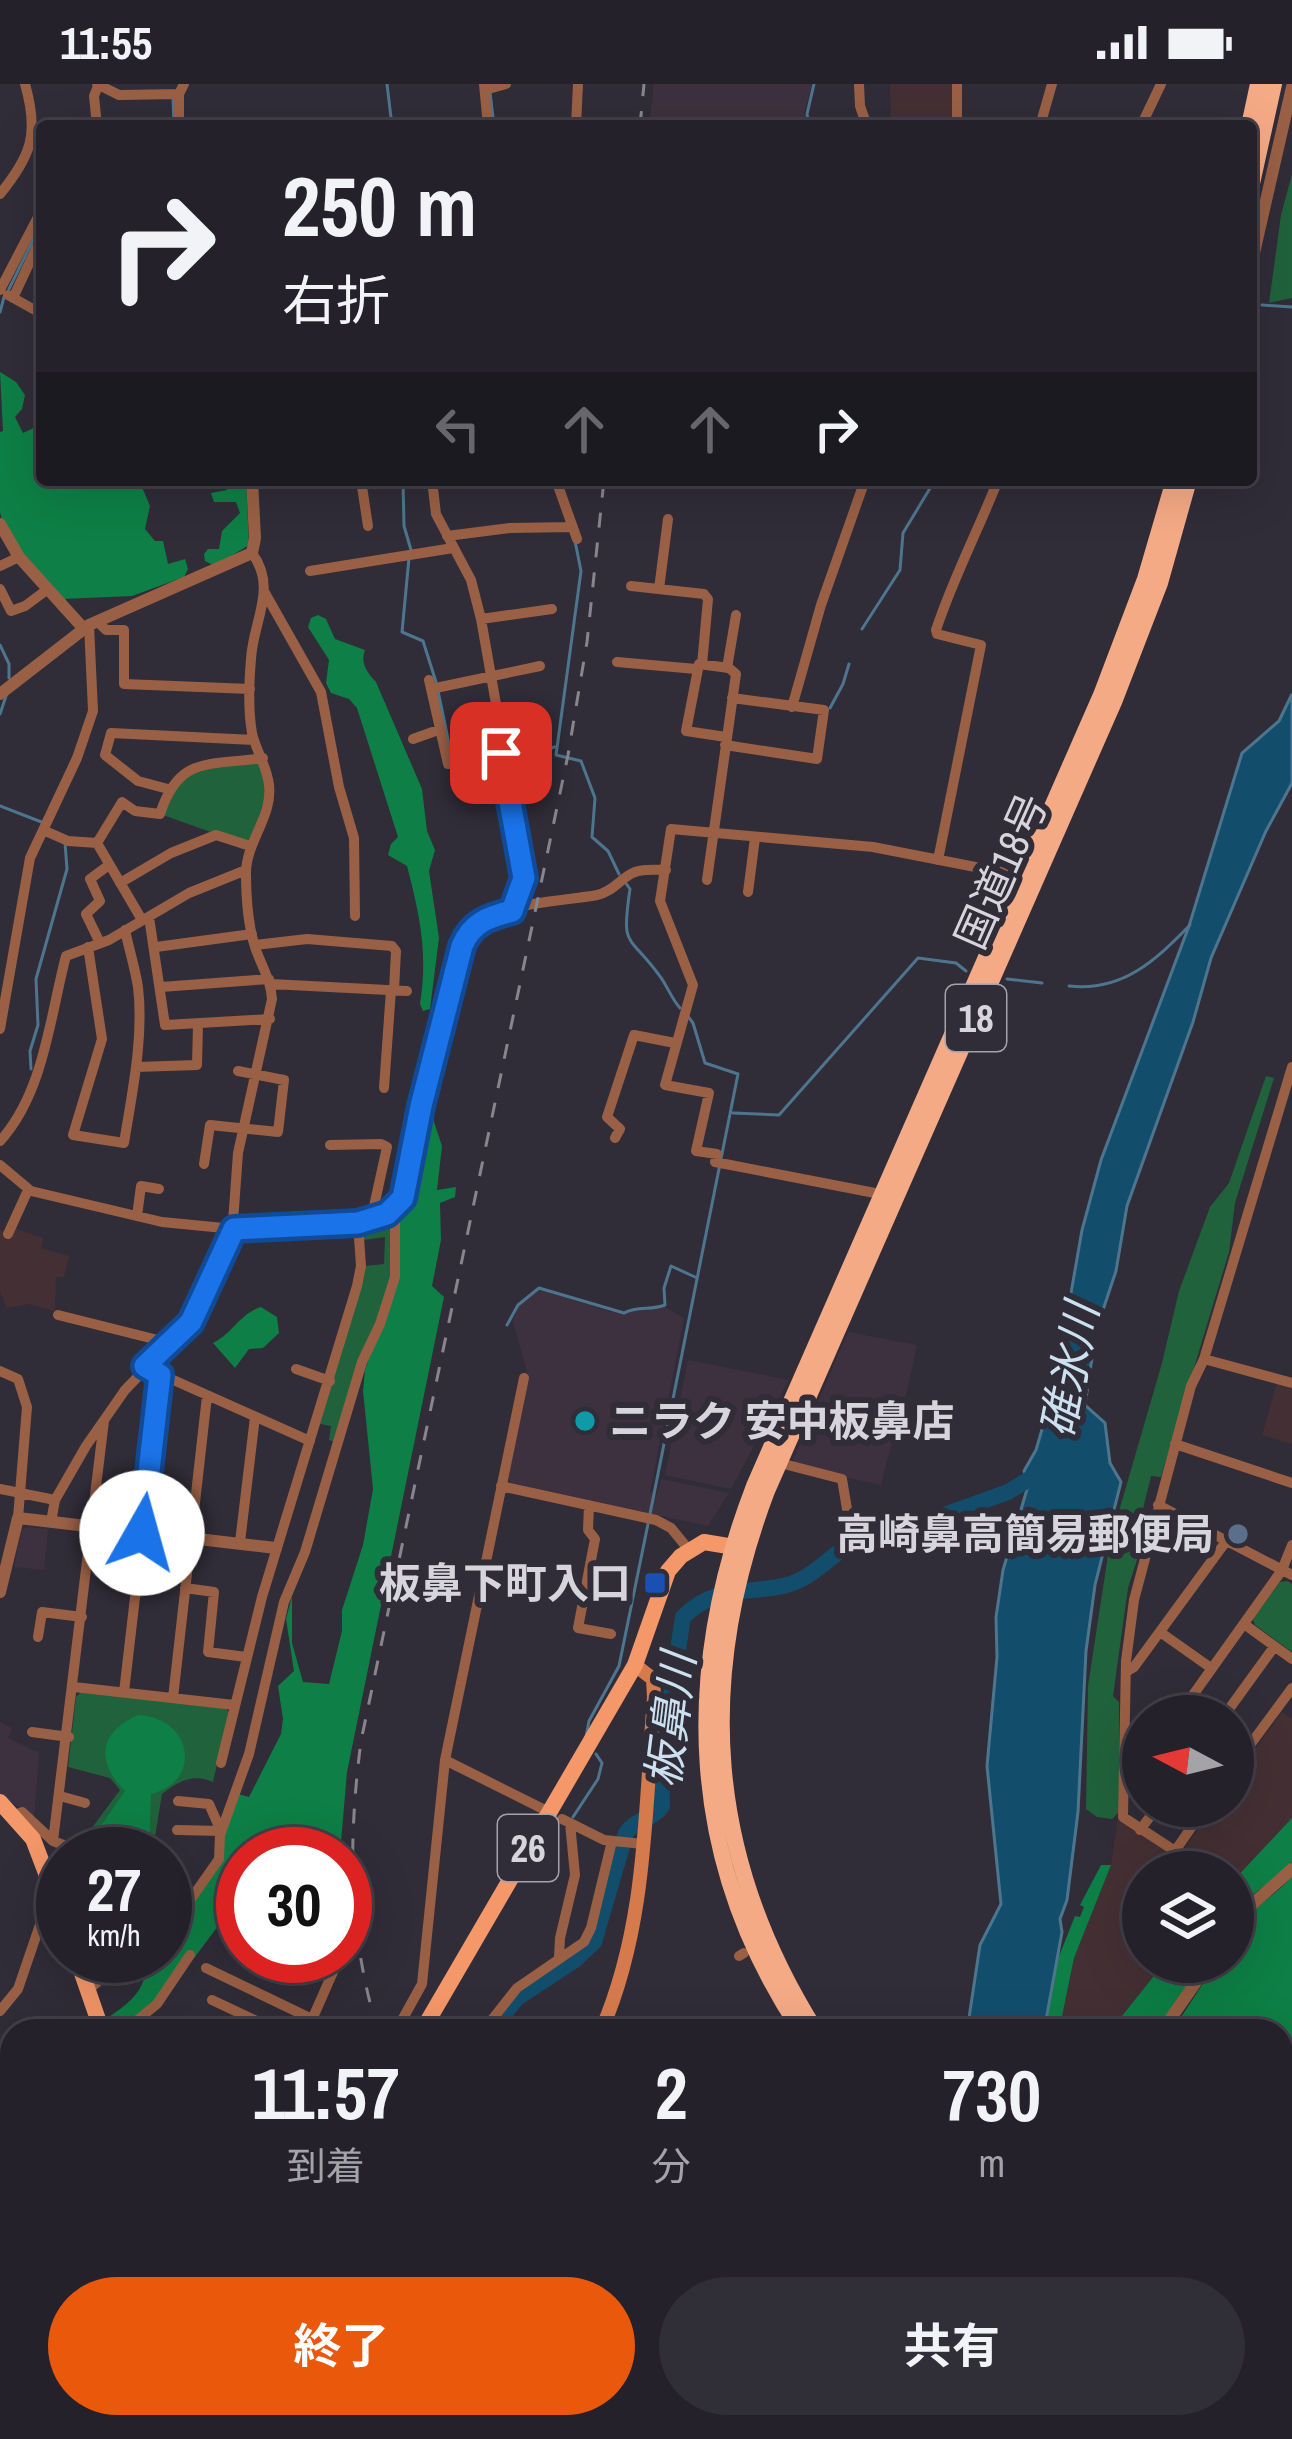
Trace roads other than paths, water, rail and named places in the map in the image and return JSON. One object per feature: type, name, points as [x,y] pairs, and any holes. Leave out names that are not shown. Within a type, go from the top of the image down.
[{"type":"highway","points":[[1250,120],[1258,84]]},
{"type":"highway","points":[[1257,161],[1274,84]]},
{"type":"highway","name":"国道18号","points":[[1026,884],[1117,656],[1172,486]]},
{"type":"highway","name":"国道18号","points":[[740,1547],[1026,884],[1147,621],[1187,486]]},
{"type":"highway","name":"国道18号","points":[[740,1547],[754,1486],[890,1196]]},
{"type":"highway","name":"18","points":[[740,1547],[705,1685],[711,1794],[725,1865],[740,1910],[793,2019]]},
{"type":"highway","name":"18","points":[[727,1596],[720,1698],[723,1785],[752,1903],[791,1992],[809,2019]]},
{"type":"main road","points":[[689,1550],[704,1543],[740,1547]]},
{"type":"main road","name":"26","points":[[429,2019],[635,1666],[663,1580],[689,1550]]},
{"type":"main road","points":[[605,2019],[635,1927],[626,1843],[644,1817],[654,1685],[635,1666]]},
{"type":"main road","points":[[0,1802],[15,1815],[36,1849]]},
{"type":"main road","points":[[84,1983],[98,2019]]},
{"type":"street","points":[[0,194],[20,170],[34,131],[25,84]]},
{"type":"street","points":[[488,120],[485,87],[506,84]]},
{"type":"street","points":[[576,120],[578,84]]},
{"type":"street","points":[[859,84],[865,120]]},
{"type":"street","points":[[957,84],[957,120]]},
{"type":"street","points":[[1042,120],[1052,84]]},
{"type":"street","points":[[1144,120],[1161,84]]},
{"type":"street","points":[[96,120],[97,85],[119,95],[182,89],[179,120]]},
{"type":"street","points":[[1257,240],[1292,87]]},
{"type":"street","points":[[36,221],[0,291],[36,311]]},
{"type":"street","points":[[13,298],[36,249]]},
{"type":"street","points":[[252,486],[252,553],[265,593],[321,692],[354,838],[355,916]]},
{"type":"street","points":[[362,486],[368,526]]},
{"type":"street","points":[[432,486],[434,505],[471,580],[481,619],[524,878],[512,911]]},
{"type":"street","points":[[310,571],[510,528],[575,533],[558,486]]},
{"type":"street","points":[[792,707],[820,604],[863,486]]},
{"type":"street","points":[[938,860],[981,645],[936,630],[952,579],[974,542],[996,486]]},
{"type":"street","points":[[659,589],[668,519]]},
{"type":"street","points":[[0,524],[48,589],[90,625],[124,630],[124,684],[250,689]]},
{"type":"street","points":[[0,694],[90,625],[252,553]]},
{"type":"street","points":[[0,566],[20,557]]},
{"type":"street","points":[[631,586],[704,594],[708,599],[686,730],[817,759],[824,710],[732,698]]},
{"type":"street","points":[[0,589],[11,611],[48,589]]},
{"type":"street","points":[[51,1522],[55,1500],[104,1419],[145,1366],[191,1322],[234,1229],[238,1154],[270,1019],[270,982],[254,939],[246,870],[250,846],[270,800],[263,758],[254,740],[250,689],[252,646],[265,593]]},
{"type":"street","points":[[481,619],[552,609]]},
{"type":"street","points":[[727,668],[736,615]]},
{"type":"street","points":[[0,1029],[5,965],[17,932],[30,858],[77,758],[93,711],[90,625]]},
{"type":"street","points":[[617,662],[727,668],[736,674],[707,880]]},
{"type":"street","points":[[502,756],[448,764],[430,684],[540,667]]},
{"type":"street","points":[[412,739],[441,728]]},
{"type":"street","points":[[168,789],[138,781],[105,755],[111,733],[254,740]]},
{"type":"street","points":[[97,843],[122,802],[134,811],[160,814],[168,789],[184,770],[263,758]]},
{"type":"street","points":[[890,1196],[715,1162],[717,1154],[696,1150],[709,1093],[665,1085],[693,985],[660,901],[671,829],[856,844],[1000,872],[1026,884]]},
{"type":"street","points":[[43,830],[68,841],[97,843]]},
{"type":"street","points":[[120,884],[171,853],[216,835],[250,846]]},
{"type":"street","points":[[748,892],[755,838]]},
{"type":"street","points":[[97,843],[145,919],[156,946],[165,1025],[270,1019]]},
{"type":"street","points":[[109,865],[90,879],[100,901],[86,914],[94,945],[102,1039],[74,1135],[124,1143],[136,1066],[138,988],[125,930]]},
{"type":"street","points":[[0,1141],[23,1108],[56,1012],[66,956],[125,930],[189,893],[246,870]]},
{"type":"street","points":[[222,1827],[249,1754],[284,1602],[394,1277],[395,1207],[406,1185],[421,1106],[466,937],[487,918],[603,893],[638,871],[666,870]]},
{"type":"street","points":[[0,928],[17,932]]},
{"type":"street","points":[[156,946],[254,939],[392,946],[397,990],[384,1088]]},
{"type":"street","points":[[161,987],[270,982],[397,990]]},
{"type":"street","points":[[136,1066],[197,1065],[198,1024]]},
{"type":"street","points":[[614,1138],[620,1130],[607,1117],[634,1035],[675,1043]]},
{"type":"street","points":[[204,1164],[210,1125],[278,1132],[287,1084],[238,1071]]},
{"type":"street","points":[[1126,1695],[1134,1600],[1158,1505],[1291,1072]]},
{"type":"street","points":[[221,1763],[276,1548],[330,1381],[361,1266],[364,1221],[387,1148],[382,1144],[330,1144]]},
{"type":"street","points":[[0,1165],[28,1190],[137,1216],[234,1229],[364,1221],[395,1207]]},
{"type":"street","points":[[137,1216],[141,1186],[159,1189]]},
{"type":"street","points":[[8,1234],[28,1190]]},
{"type":"street","points":[[58,1315],[170,1343]]},
{"type":"street","points":[[1204,1359],[1292,1383]]},
{"type":"street","points":[[145,1366],[255,1417],[339,1445]]},
{"type":"street","points":[[296,1369],[330,1381]]},
{"type":"street","points":[[0,1371],[18,1378],[25,1398],[22,1495],[1,1583]]},
{"type":"street","points":[[124,1692],[160,1375]]},
{"type":"street","points":[[403,2019],[422,1984],[445,1760],[524,1378]]},
{"type":"street","points":[[172,1698],[207,1396]]},
{"type":"street","points":[[240,1543],[255,1417]]},
{"type":"street","points":[[55,1827],[104,1419]]},
{"type":"street","points":[[1175,1444],[1292,1483]]},
{"type":"street","points":[[780,1462],[842,1479],[850,1527]]},
{"type":"street","points":[[501,1486],[664,1523],[689,1550]]},
{"type":"street","points":[[0,1489],[55,1500]]},
{"type":"street","points":[[589,1505],[588,1530],[595,1539],[578,1628],[611,1634]]},
{"type":"street","points":[[1158,1505],[1287,1573]]},
{"type":"street","points":[[18,1518],[276,1548]]},
{"type":"street","points":[[1126,1672],[1135,1667],[1227,1540]]},
{"type":"street","points":[[1192,1695],[1287,1573],[1292,1545]]},
{"type":"street","points":[[185,1588],[214,1592],[208,1652],[246,1657]]},
{"type":"street","points":[[38,1636],[42,1612],[82,1617]]},
{"type":"street","points":[[1244,1624],[1292,1659]]},
{"type":"street","points":[[1160,1632],[1211,1668]]},
{"type":"street","points":[[250,1641],[275,1646]]},
{"type":"street","points":[[1239,1695],[1274,1647]]},
{"type":"street","points":[[74,1687],[234,1705]]},
{"type":"street","points":[[1254,1737],[1292,1688]]},
{"type":"street","points":[[1279,1706],[1292,1715]]},
{"type":"street","points":[[32,1732],[69,1737]]},
{"type":"street","points":[[445,1760],[547,1811]]},
{"type":"street","points":[[60,1796],[85,1803]]},
{"type":"street","points":[[178,1802],[209,1804],[219,1827]]},
{"type":"street","points":[[15,1815],[22,1812],[39,1827]]},
{"type":"street","points":[[492,2019],[517,1988],[579,1948],[592,1928],[626,1843],[566,1821],[575,1875],[559,1957]]},
{"type":"street","points":[[1136,1827],[1175,1851],[1192,1827]]},
{"type":"street","points":[[192,1899],[216,1861]]},
{"type":"street","points":[[1254,1903],[1292,1869]]},
{"type":"street","points":[[0,2011],[18,1989],[36,1936]]},
{"type":"street","points":[[206,1968],[298,2019]]},
{"type":"street","points":[[87,1991],[97,1983]]},
{"type":"street","points":[[139,2019],[171,1983]]},
{"type":"street","points":[[312,2019],[327,1983]]},
{"type":"street","points":[[1170,2019],[1195,1983]]},
{"type":"street","points":[[212,2000],[252,2019]]},
{"type":"water","name":"碓氷川","points":[[1292,694],[1292,783],[1211,958],[1127,1206],[1116,1271],[1100,1319],[1086,1330],[1092,1358],[1085,1405],[1105,1423],[1110,1463],[1121,1482],[1095,1585],[1086,1651],[1078,1812],[1046,2019],[969,2019],[980,1945],[1001,1904],[987,1766],[996,1617],[1003,1570],[1028,1486],[1024,1471],[1036,1450],[1055,1385],[1082,1230],[1101,1160],[1189,926],[1242,753],[1279,721]]},
{"type":"waterway","points":[[387,84],[391,120]]},
{"type":"waterway","points":[[808,120],[814,84]]},
{"type":"waterway","points":[[490,92],[493,120]]},
{"type":"waterway","points":[[173,98],[174,120]]},
{"type":"waterway","points":[[9,289],[36,234]]},
{"type":"waterway","points":[[0,312],[4,297]]},
{"type":"waterway","points":[[1262,305],[1292,307]]},
{"type":"waterway","points":[[403,486],[404,526],[411,550]]},
{"type":"waterway","points":[[862,629],[900,570],[903,533],[931,486]]},
{"type":"waterway","points":[[575,541],[581,571],[556,755],[581,761],[595,798],[592,837],[608,851],[619,874]]},
{"type":"waterway","points":[[409,558],[402,632],[423,641],[436,682]]},
{"type":"waterway","points":[[0,645],[9,664],[9,678]]},
{"type":"waterway","points":[[830,708],[849,664]]},
{"type":"waterway","points":[[438,691],[452,758]]},
{"type":"waterway","points":[[0,714],[7,693]]},
{"type":"waterway","points":[[506,758],[555,747]]},
{"type":"waterway","points":[[0,806],[44,823]]},
{"type":"waterway","points":[[31,1069],[30,1051],[38,1025],[36,979],[67,869],[65,843]]},
{"type":"waterway","points":[[625,882],[630,889],[626,922],[630,939],[680,1008]]},
{"type":"waterway","points":[[1069,986],[1121,979],[1150,962],[1190,925]]},
{"type":"waterway","points":[[733,1113],[779,1115],[918,958],[956,963],[966,971]]},
{"type":"waterway","points":[[1007,979],[1042,983]]},
{"type":"waterway","points":[[650,1514],[738,1074],[705,1063],[687,1015]]},
{"type":"waterway","points":[[507,1325],[518,1305],[539,1288],[624,1313],[665,1305],[671,1266],[695,1277]]},
{"type":"waterway","name":"板鼻川","points":[[895,1535],[1008,1492],[1044,1470]]},
{"type":"waterway","points":[[586,1737],[589,1721],[619,1666],[648,1524]]},
{"type":"waterway","name":"板鼻川","points":[[500,2019],[517,1998],[594,1942],[626,1833],[662,1806],[661,1762],[683,1617],[713,1597],[802,1579],[867,1537]]},
{"type":"waterway","points":[[573,1817],[598,1779],[602,1763],[596,1754]]},
{"type":"railway","points":[[641,120],[644,84]]},
{"type":"railway","points":[[375,2019],[361,1959],[353,1887],[361,1741],[568,755],[587,642],[603,486]]},
{"type":"place","name":"ニラク 安中板鼻店","points":[[585,1421]]},
{"type":"place","name":"高崎鼻高簡易郵便局","points":[[1238,1534]]},
{"type":"place","name":"板鼻下町入口","points":[[655,1583]]}]
